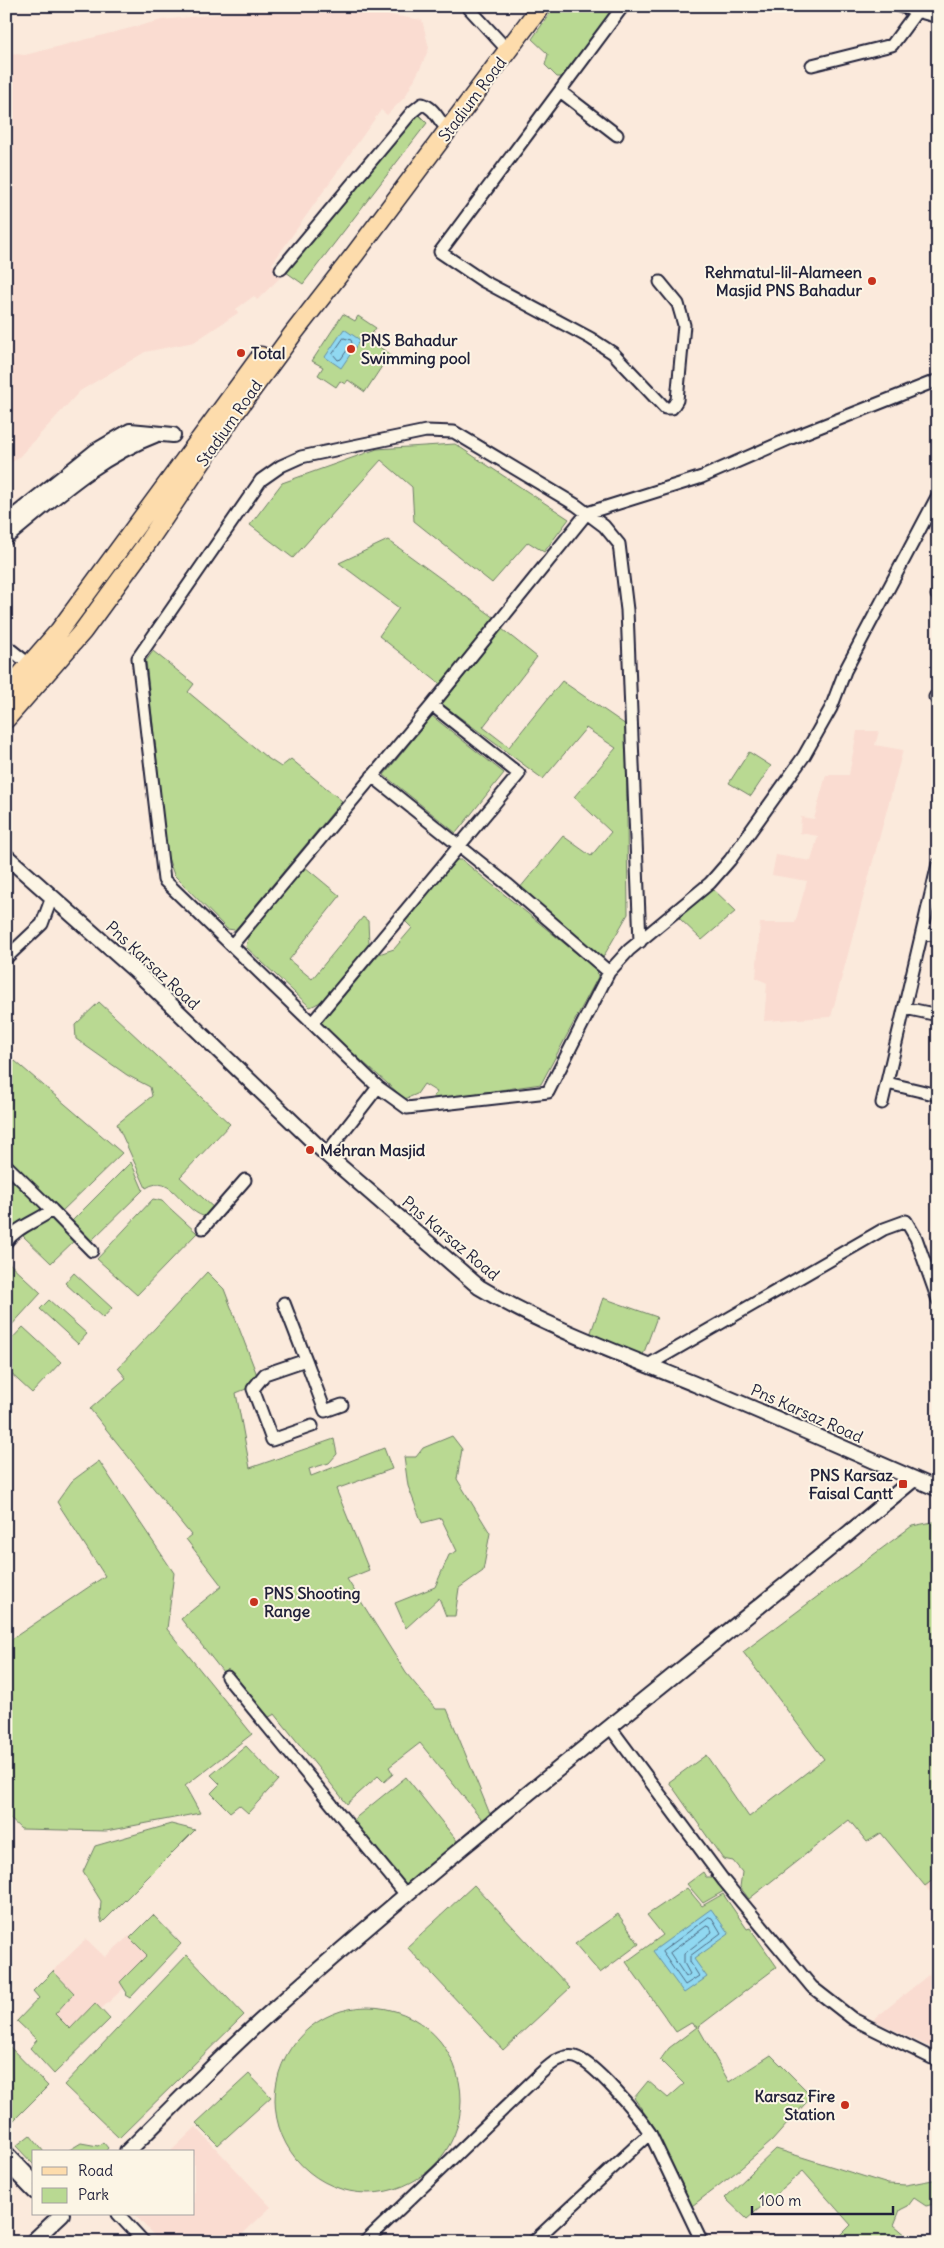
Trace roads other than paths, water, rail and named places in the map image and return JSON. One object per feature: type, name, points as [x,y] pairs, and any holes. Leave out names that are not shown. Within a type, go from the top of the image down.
[{"type":"main road","name":"Stadium Road","points":[[6,692],[59,631],[280,331],[531,6]]},
{"type":"main road","name":"Stadium Road","points":[[6,719],[83,631],[145,546],[234,414],[292,334],[355,254],[541,6]]},
{"type":"street","points":[[467,6],[502,44]]},
{"type":"street","points":[[623,6],[440,252],[483,281],[590,338],[613,353],[665,408],[672,408],[677,400],[684,326],[678,304],[660,282]]},
{"type":"street","points":[[899,6],[938,17]]},
{"type":"street","points":[[812,65],[892,45],[917,11]]},
{"type":"street","points":[[560,91],[617,135]]},
{"type":"street","points":[[281,269],[412,112],[422,104],[426,105],[431,108],[442,122]]},
{"type":"street","points":[[232,944],[432,705],[587,513],[702,477],[938,380]]},
{"type":"street","points":[[6,523],[96,451],[130,431],[173,435]]},
{"type":"street","points":[[640,942],[627,610],[619,544],[604,526],[587,513],[454,432],[426,431],[301,457],[280,466],[261,480],[138,658],[164,880],[378,1087],[407,1108],[548,1092],[609,972],[640,942],[710,883],[730,860],[804,756],[831,708],[845,671],[938,495]]},
{"type":"street","points":[[6,537],[94,466],[129,445],[158,434]]},
{"type":"street","points":[[6,646],[30,665]]},
{"type":"street","points":[[312,1023],[519,774],[432,705]]},
{"type":"street","points":[[372,776],[459,846],[609,972]]},
{"type":"street","name":"Pns Karsaz Road","points":[[6,856],[140,976],[326,1154],[479,1287],[506,1303],[561,1329],[759,1410],[938,1489]]},
{"type":"street","points":[[882,1103],[938,864]]},
{"type":"street","points":[[6,958],[42,924],[52,897]]},
{"type":"street","points":[[922,933],[938,936]]},
{"type":"street","points":[[905,1008],[938,1016]]},
{"type":"street","points":[[887,1084],[938,1094]]},
{"type":"street","points":[[326,1154],[378,1087]]},
{"type":"street","points":[[6,1165],[92,1251]]},
{"type":"street","points":[[203,1228],[245,1180]]},
{"type":"street","points":[[6,1242],[25,1224],[42,1218],[52,1210]]},
{"type":"street","points":[[648,1365],[884,1230],[906,1221],[916,1238],[938,1300]]},
{"type":"street","points":[[284,1303],[325,1411],[342,1405]]},
{"type":"street","points":[[306,1360],[265,1374],[253,1389],[272,1440],[312,1426]]},
{"type":"street","points":[[129,2150],[264,2018],[610,1727],[914,1479]]},
{"type":"street","points":[[227,1677],[407,1896]]},
{"type":"street","points":[[610,1727],[724,1880],[812,1987],[853,2019],[938,2061]]},
{"type":"street","points":[[365,2242],[555,2060],[573,2056],[587,2062],[639,2118],[650,2133],[700,2241]]},
{"type":"street","points":[[533,2242],[650,2133]]},
{"type":"street","points":[[6,2151],[32,2178]]},
{"type":"street","points":[[6,2164],[32,2191]]},
{"type":"street","points":[[32,2242],[58,2216]]},
{"type":"street","points":[[120,2216],[144,2242]]},
{"type":"water","points":[[344,329],[360,340],[341,368],[325,357]]},
{"type":"water","points":[[711,1909],[729,1934],[694,1959],[707,1977],[684,1993],[653,1951]]},
{"type":"place","name":"Rehmatul-lil-Alameen Masjid PNS Bahadur","points":[[872,281]]},
{"type":"place","name":"PNS Bahadur Swimming pool","points":[[351,349]]},
{"type":"place","name":"Total","points":[[241,353]]},
{"type":"place","name":"Mehran Masjid","points":[[310,1150]]},
{"type":"place","name":"PNS Karsaz Faisal Cantt","points":[[903,1484]]},
{"type":"place","name":"PNS Shooting Range","points":[[254,1602]]},
{"type":"place","name":"Karsaz Fire Station","points":[[845,2105]]}]
